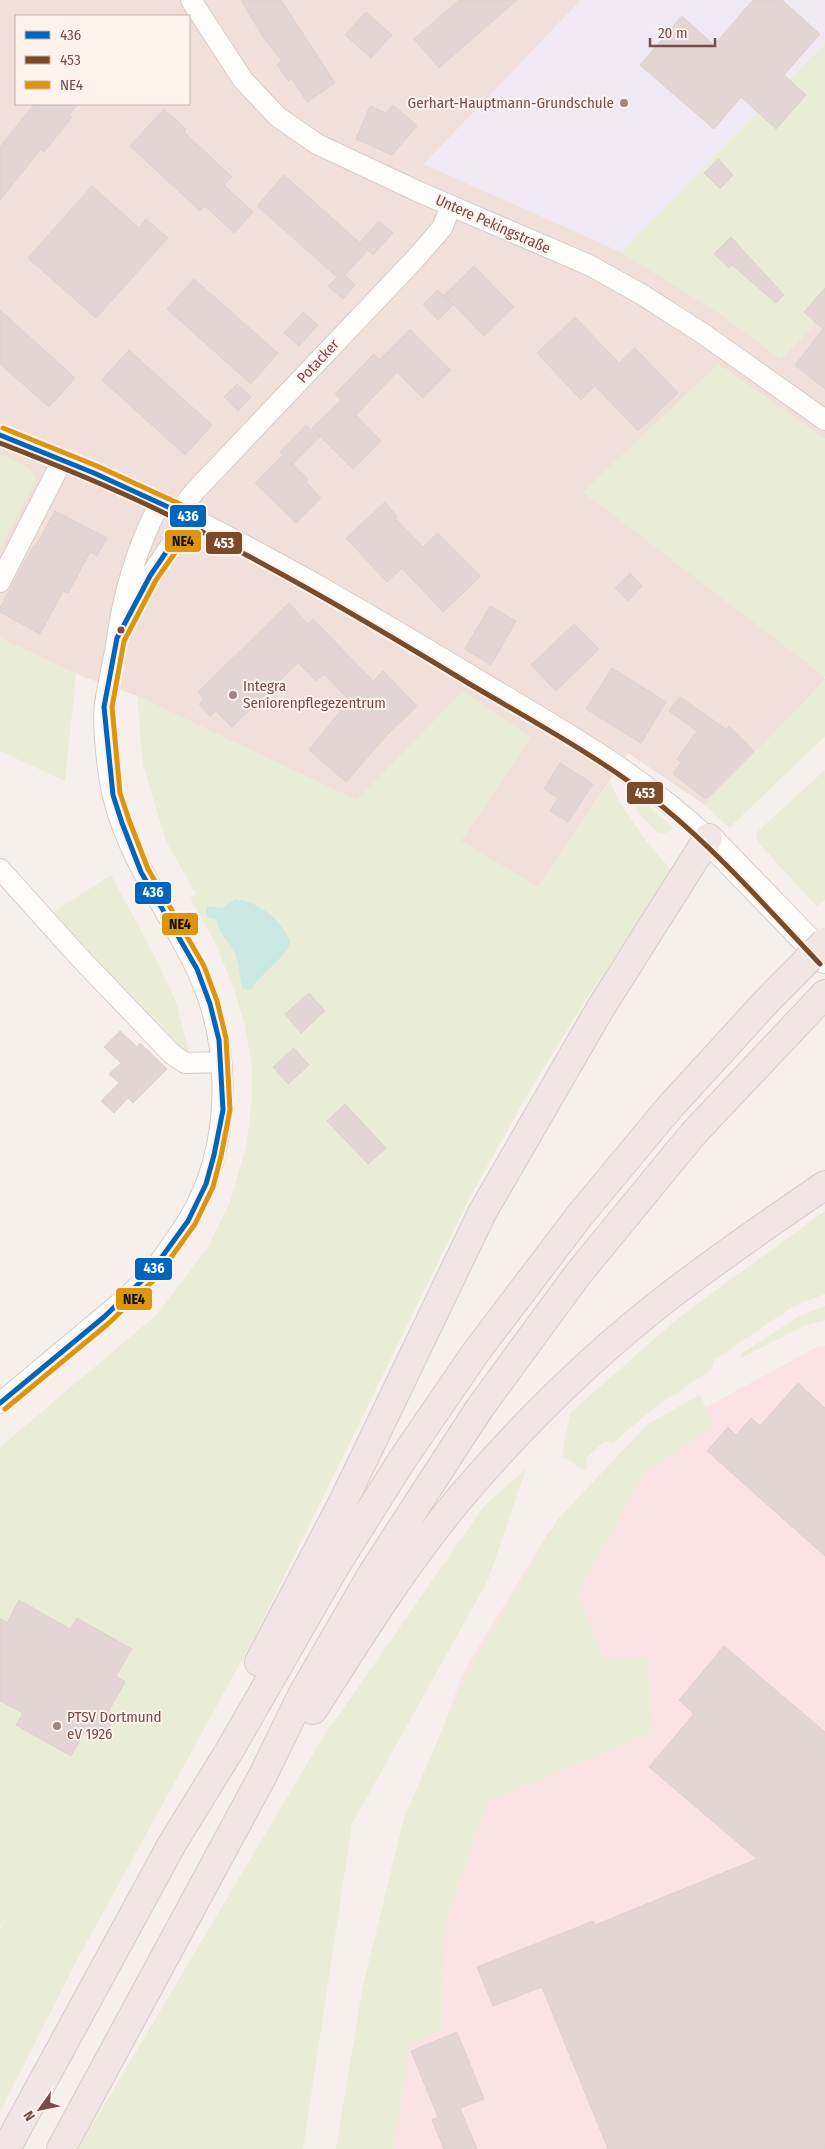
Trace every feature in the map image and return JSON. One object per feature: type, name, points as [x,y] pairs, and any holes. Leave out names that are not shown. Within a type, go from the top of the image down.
[{"type":"highway","points":[[172,1844],[217,1739],[342,1504],[482,1213],[600,1009],[708,838]]},
{"type":"highway","points":[[6,2149],[172,1844],[231,1748],[333,1570],[402,1460],[476,1352],[533,1276],[630,1154],[766,1002],[825,942]]},
{"type":"highway","points":[[60,2149],[262,1777],[303,1693],[372,1574],[479,1409],[578,1274],[693,1134],[825,994]]},
{"type":"highway","points":[[262,1777],[313,1711],[376,1612],[416,1555],[459,1500],[507,1447],[591,1364],[667,1298],[773,1220],[825,1185]]},
{"type":"street","name":"Untere Pekingstraße","points":[[190,0],[243,80],[278,117],[317,144],[451,206],[589,265],[641,294],[702,333],[825,420]]},
{"type":"street","name":"Potacker","points":[[117,638],[202,484],[415,259],[442,228],[451,206]]},
{"type":"street","points":[[0,434],[63,459],[184,514],[368,614],[591,748],[644,783],[708,838],[825,959]]},
{"type":"street","points":[[0,582],[63,459]]},
{"type":"street","points":[[0,1403],[129,1295],[152,1272],[188,1221],[206,1184],[223,1110],[222,1062],[219,1040],[210,1004],[197,969],[142,872],[113,795],[104,707],[128,581],[146,530],[160,503]]},
{"type":"street","points":[[0,869],[81,959],[172,1054],[185,1063],[222,1062]]},
{"type":"shaded area","points":[[0,0],[581,0],[424,164],[621,252],[719,313],[781,359],[825,313],[825,439],[718,364],[825,680],[705,805],[628,753],[538,887],[460,841],[531,738],[357,801],[137,696],[76,674],[0,638]]},
{"type":"shaded area","name":"Gerhart-Hauptmann-Grundschule","points":[[581,0],[825,0],[825,43],[621,252],[424,164]]},
{"type":"shaded area","points":[[825,1346],[825,2149],[359,2149],[423,1789],[462,1674],[548,1533],[670,1427],[815,1348]]},
{"type":"green space","points":[[825,43],[825,313],[781,359],[719,313],[621,252]]},
{"type":"green space","points":[[718,364],[825,439],[825,677],[583,492]]},
{"type":"green space","points":[[0,454],[27,467],[34,475],[36,481],[0,549]]},
{"type":"green space","points":[[0,638],[76,674],[65,781],[0,751]]},
{"type":"green space","points":[[825,680],[825,736],[729,828],[705,805]]},
{"type":"green space","points":[[463,691],[531,738],[461,841],[538,887],[610,781],[618,800],[646,841],[672,871],[587,998],[526,1097],[470,1197],[254,1638],[78,1958],[0,2112],[0,1929],[7,1917],[0,1927],[0,1447],[155,1316],[207,1249],[230,1202],[246,1147],[252,1101],[252,1064],[244,1022],[235,992],[216,944],[190,898],[196,894],[166,841],[143,765],[137,696],[357,800]]},
{"type":"green space","points":[[825,770],[825,899],[817,907],[757,841],[756,835],[760,829]]},
{"type":"green space","points":[[627,787],[673,828],[666,833],[659,833],[654,829],[631,800]]},
{"type":"green space","points":[[111,875],[157,961],[176,1002],[189,1052],[182,1051],[162,1026],[109,977],[49,915]]},
{"type":"green space","points":[[825,1211],[825,1294],[794,1306],[714,1360],[712,1369],[654,1408],[613,1443],[605,1441],[586,1458],[587,1468],[584,1470],[562,1456],[570,1413],[682,1315]]},
{"type":"green space","points":[[825,1306],[825,1320],[806,1325],[741,1358],[741,1354],[801,1315]]},
{"type":"green space","points":[[700,1395],[714,1426],[643,1474],[578,1594],[605,1660],[647,1657],[653,1732],[487,1802],[445,1925],[441,2030],[410,2044],[394,2149],[336,2149],[362,1990],[404,1818],[466,1675],[557,1520],[648,1424]]},
{"type":"green space","points":[[526,1469],[488,1580],[352,1824],[303,2149],[78,2149],[320,1742],[484,1506]]},
{"type":"water","points":[[235,899],[252,904],[268,913],[281,926],[290,941],[288,949],[249,990],[242,988],[236,956],[232,947],[221,933],[217,920],[206,916],[207,906],[222,908]]},
{"type":"building","points":[[241,0],[281,0],[335,83],[307,102],[292,79],[288,81],[277,64],[282,61],[263,37]]},
{"type":"building","points":[[459,0],[517,0],[439,68],[414,39]]},
{"type":"building","points":[[753,0],[782,0],[820,34],[784,75],[806,95],[776,129],[741,97],[714,129],[640,65],[682,16],[714,45]]},
{"type":"building","points":[[366,12],[392,35],[371,58],[345,35]]},
{"type":"building","points":[[33,105],[77,105],[69,115],[72,117],[44,152],[41,149],[0,200],[0,147]]},
{"type":"building","points":[[393,105],[417,126],[392,155],[356,139],[370,106],[386,113]]},
{"type":"building","points":[[164,109],[186,129],[184,132],[232,177],[224,185],[253,212],[234,233],[205,206],[200,211],[130,146]]},
{"type":"building","points":[[718,159],[733,175],[720,189],[704,173]]},
{"type":"building","points":[[284,175],[368,250],[345,275],[355,285],[343,299],[328,286],[337,277],[257,206]]},
{"type":"building","points":[[92,186],[139,228],[146,219],[168,238],[96,318],[28,258]]},
{"type":"building","points":[[379,221],[393,233],[373,255],[360,242]]},
{"type":"building","points":[[731,237],[784,295],[776,303],[732,265],[729,268],[714,254]]},
{"type":"building","points":[[474,266],[514,307],[484,336],[444,295]]},
{"type":"building","points":[[194,279],[278,353],[251,384],[167,309]]},
{"type":"building","points":[[825,288],[825,389],[795,365],[823,329],[804,312]]},
{"type":"building","points":[[438,290],[453,305],[438,320],[423,304]]},
{"type":"building","points":[[0,310],[75,378],[49,407],[0,364]]},
{"type":"building","points":[[303,312],[318,325],[299,346],[284,333]]},
{"type":"building","points":[[575,317],[619,363],[635,348],[678,393],[638,431],[595,386],[581,400],[537,353]]},
{"type":"building","points":[[410,329],[451,370],[423,398],[397,372],[356,415],[381,441],[353,469],[312,428],[341,400],[335,394],[374,354],[379,360]]},
{"type":"building","points":[[129,350],[212,425],[185,455],[102,380]]},
{"type":"building","points":[[237,384],[251,397],[238,411],[224,397]]},
{"type":"building","points":[[306,425],[320,437],[293,464],[308,479],[306,482],[321,498],[296,523],[255,483],[283,455],[280,452]]},
{"type":"building","points":[[385,502],[397,516],[395,518],[423,547],[438,533],[481,576],[443,612],[402,568],[387,582],[346,538]]},
{"type":"building","points":[[55,511],[107,538],[97,556],[90,552],[68,593],[63,591],[40,634],[0,612],[0,608]]},
{"type":"building","points":[[630,573],[642,586],[628,601],[615,588]]},
{"type":"building","name":"Integra Seniorenpflegezentrum","points":[[289,603],[308,624],[313,619],[373,681],[383,671],[417,706],[386,736],[346,782],[309,750],[349,700],[324,674],[316,681],[298,663],[232,727],[216,711],[210,716],[199,704],[204,699],[198,692]]},
{"type":"building","points":[[490,606],[516,621],[491,665],[465,649]]},
{"type":"building","points":[[574,624],[599,649],[556,691],[531,665]]},
{"type":"building","points":[[612,668],[666,702],[641,743],[586,709]]},
{"type":"building","points":[[680,697],[726,729],[729,726],[754,751],[706,799],[673,774],[681,762],[677,759],[697,731],[669,711]]},
{"type":"building","points":[[560,763],[593,784],[568,822],[550,811],[558,798],[544,789]]},
{"type":"building","points":[[309,993],[325,1011],[301,1033],[285,1014]]},
{"type":"building","points":[[120,1031],[137,1047],[140,1043],[167,1069],[133,1103],[128,1098],[114,1113],[101,1101],[119,1083],[109,1074],[121,1063],[104,1047]]},
{"type":"building","points":[[294,1048],[309,1065],[288,1084],[273,1067]]},
{"type":"building","points":[[345,1104],[386,1148],[368,1164],[327,1121]]},
{"type":"building","points":[[798,1383],[825,1408],[825,1556],[707,1451],[728,1427],[736,1435],[751,1418],[760,1426]]},
{"type":"building","points":[[19,1600],[70,1629],[77,1618],[132,1649],[116,1676],[125,1682],[108,1712],[115,1716],[106,1733],[99,1729],[96,1733],[87,1728],[71,1756],[16,1725],[23,1713],[0,1701],[0,1618],[7,1623]]},
{"type":"building","points":[[724,1646],[825,1732],[825,2149],[608,2149],[542,1987],[493,2006],[477,1967],[593,1921],[595,1925],[757,1859],[649,1767],[694,1714],[679,1700]]},
{"type":"building","points":[[457,2032],[484,2099],[460,2108],[477,2149],[444,2149],[432,2120],[438,2117],[411,2051]]},
{"type":"transit line","name":"NE4","points":[[3,428],[97,466],[193,510],[197,514],[197,521],[156,580],[124,641],[112,707],[120,793],[129,820],[148,869],[204,966],[217,1001],[226,1038],[230,1110],[213,1187],[195,1224],[157,1277],[109,1323],[5,1409]]},
{"type":"transit line","name":"436","points":[[0,435],[94,473],[190,517],[150,576],[117,638],[104,707],[113,795],[122,823],[141,872],[197,969],[210,1004],[219,1040],[223,1110],[206,1184],[188,1221],[151,1272],[104,1317],[0,1403]]},
{"type":"transit line","name":"453","points":[[0,443],[154,508],[274,570],[352,614],[592,757],[640,789],[684,825],[744,883],[820,964]]},
{"type":"place","name":"Gerhart-Hauptmann-Grundschule","points":[[624,103]]},
{"type":"place","name":"Integra Seniorenpflegezentrum","points":[[233,695]]},
{"type":"place","name":"PTSV Dortmund eV 1926","points":[[57,1726]]}]
